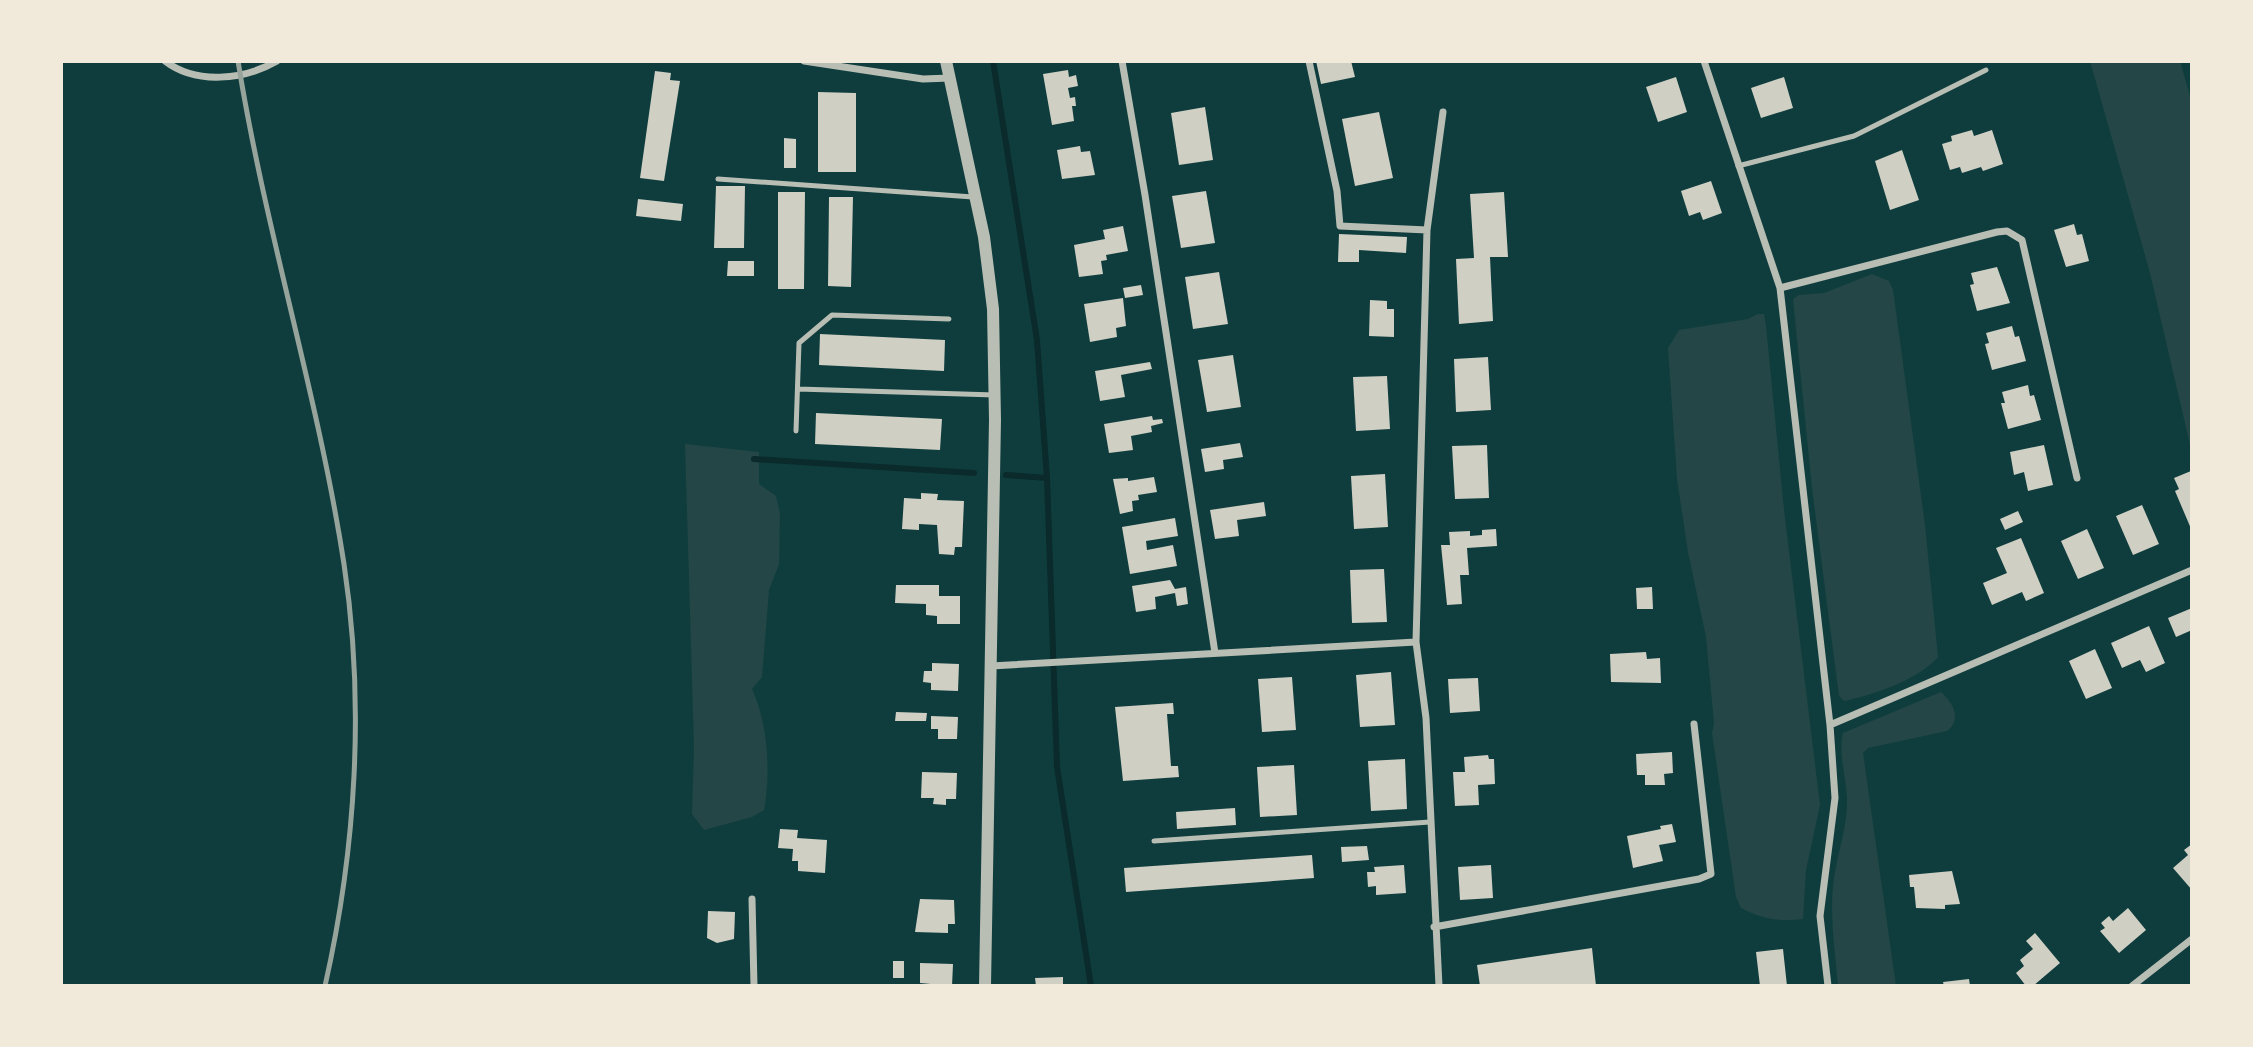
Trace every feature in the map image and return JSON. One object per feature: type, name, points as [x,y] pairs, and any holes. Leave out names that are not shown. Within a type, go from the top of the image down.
[{"type":"street","points":[[165,61],[186,73],[212,78],[255,71],[277,61]]},
{"type":"street","points":[[804,61],[923,79],[950,78]]},
{"type":"street","points":[[946,61],[976,197],[990,282],[995,395],[985,986]]},
{"type":"street","points":[[1122,61],[1215,653]]},
{"type":"street","points":[[1309,61],[1337,191],[1340,226],[1427,230]]},
{"type":"street","points":[[1704,61],[1780,288],[1830,725],[1834,819],[1820,916],[1828,986]]},
{"type":"street","points":[[1439,986],[1434,927],[1426,718],[1416,642],[1427,230],[1443,112]]},
{"type":"street","points":[[1780,288],[1997,232],[2007,231],[2016,235],[2026,248],[2077,478]]},
{"type":"street","points":[[1830,725],[2192,570]]},
{"type":"street","points":[[991,667],[1416,642]]},
{"type":"street","points":[[1434,927],[1699,879],[1711,874],[1694,724]]},
{"type":"street","points":[[752,899],[754,986]]},
{"type":"street","points":[[2132,986],[2192,939]]},
{"type":"lane","points":[[1738,166],[1854,136],[1986,70]]},
{"type":"lane","points":[[718,178],[976,197]]},
{"type":"lane","points":[[796,431],[799,342],[832,315],[949,319]]},
{"type":"lane","points":[[798,389],[995,395]]},
{"type":"lane","points":[[1154,841],[1430,822]]},
{"type":"shaded area","points":[[2090,61],[2180,61],[2192,103],[2191,449],[2150,273]]},
{"type":"shaded area","points":[[1872,274],[1889,281],[1893,290],[1925,525],[1938,657],[1907,679],[1881,691],[1844,701],[1839,696],[1812,488],[1793,299],[1799,295],[1824,293]]},
{"type":"shaded area","points":[[1764,314],[1766,326],[1784,510],[1820,805],[1806,870],[1803,919],[1794,920],[1756,915],[1741,908],[1736,897],[1712,733],[1714,723],[1706,637],[1688,552],[1677,479],[1668,348],[1679,330],[1748,319]]},
{"type":"shaded area","points":[[685,444],[759,452],[759,484],[776,496],[780,513],[779,564],[769,590],[762,677],[752,689],[762,717],[767,748],[764,810],[752,817],[704,830],[692,814],[694,748]]},
{"type":"shaded area","points":[[1941,692],[1952,705],[1955,716],[1947,731],[1868,748],[1863,753],[1896,986],[1838,986],[1832,904],[1847,807],[1841,749],[1843,733]]},
{"type":"building","points":[[1316,61],[1351,61],[1355,77],[1321,84]]},
{"type":"building","points":[[1068,70],[1069,77],[1076,75],[1078,86],[1068,88],[1070,98],[1075,97],[1076,106],[1072,106],[1074,121],[1052,125],[1043,74]]},
{"type":"building","points":[[655,71],[671,73],[670,80],[680,81],[664,181],[640,178]]},
{"type":"building","points":[[1676,77],[1687,112],[1658,122],[1646,87]]},
{"type":"building","points":[[1784,77],[1793,108],[1761,118],[1751,88]]},
{"type":"building","points":[[818,92],[856,93],[856,172],[818,172]]},
{"type":"building","points":[[1205,107],[1213,160],[1179,165],[1171,113]]},
{"type":"building","points":[[1379,112],[1393,178],[1355,186],[1342,119]]},
{"type":"building","points":[[1972,130],[1974,136],[1992,130],[2003,164],[1983,171],[1981,167],[1962,173],[1960,167],[1950,170],[1942,144],[1952,141],[1951,136]]},
{"type":"building","points":[[784,138],[796,139],[796,168],[784,168]]},
{"type":"building","points":[[1080,146],[1081,152],[1090,151],[1095,175],[1062,179],[1057,150]]},
{"type":"building","points":[[1902,150],[1919,200],[1890,210],[1875,161]]},
{"type":"building","points":[[1711,181],[1722,213],[1703,220],[1700,212],[1689,216],[1681,191]]},
{"type":"building","points":[[716,186],[745,186],[744,248],[714,248]]},
{"type":"building","points":[[1206,191],[1215,243],[1181,248],[1172,196]]},
{"type":"building","points":[[778,192],[805,192],[804,289],[778,289]]},
{"type":"building","points":[[1504,192],[1508,257],[1490,257],[1493,321],[1459,324],[1456,259],[1474,258],[1470,194]]},
{"type":"building","points":[[829,197],[853,197],[851,287],[828,286]]},
{"type":"building","points":[[638,199],[683,204],[681,221],[636,216]]},
{"type":"building","points":[[2074,224],[2077,235],[2082,234],[2089,261],[2066,267],[2054,230]]},
{"type":"building","points":[[1123,226],[1128,251],[1106,255],[1107,260],[1101,261],[1103,274],[1079,277],[1074,245],[1105,239],[1103,230]]},
{"type":"building","points":[[1339,234],[1407,237],[1406,253],[1359,250],[1359,262],[1338,262]]},
{"type":"building","points":[[728,261],[754,261],[754,276],[727,276]]},
{"type":"building","points":[[1997,267],[2010,303],[1977,311],[1970,285],[1974,284],[1971,273]]},
{"type":"building","points":[[1219,272],[1228,324],[1193,329],[1185,277]]},
{"type":"building","points":[[1141,285],[1143,295],[1125,298],[1123,288]]},
{"type":"building","points":[[1123,298],[1126,326],[1116,328],[1117,337],[1090,342],[1084,304]]},
{"type":"building","points":[[1370,300],[1387,301],[1387,309],[1394,309],[1394,337],[1369,336]]},
{"type":"building","points":[[2012,326],[2015,337],[2019,336],[2026,361],[1992,370],[1985,344],[1989,343],[1986,333]]},
{"type":"building","points":[[820,334],[945,340],[944,371],[819,365]]},
{"type":"building","points":[[1233,355],[1241,407],[1207,412],[1198,360]]},
{"type":"building","points":[[1488,357],[1491,410],[1456,412],[1454,359]]},
{"type":"building","points":[[1150,362],[1152,369],[1121,375],[1125,397],[1100,401],[1095,371]]},
{"type":"building","points":[[1387,376],[1390,429],[1356,431],[1353,377]]},
{"type":"building","points":[[2028,385],[2030,396],[2034,395],[2041,420],[2008,429],[2001,403],[2005,403],[2002,392]]},
{"type":"building","points":[[816,413],[942,419],[940,450],[815,444]]},
{"type":"building","points":[[1152,416],[1153,420],[1162,419],[1163,423],[1151,426],[1152,432],[1131,436],[1133,450],[1109,453],[1104,424]]},
{"type":"building","points":[[1240,443],[1243,457],[1223,460],[1224,469],[1205,472],[1201,449]]},
{"type":"building","points":[[1487,445],[1489,498],[1455,499],[1452,446]]},
{"type":"building","points":[[2044,445],[2053,485],[2028,491],[2024,472],[2014,475],[2010,452]]},
{"type":"building","points":[[2191,471],[2192,531],[2175,491],[2179,489],[2174,478]]},
{"type":"building","points":[[1385,474],[1388,527],[1354,529],[1351,476]]},
{"type":"building","points":[[1154,477],[1157,492],[1138,495],[1139,500],[1132,501],[1133,511],[1120,514],[1113,479],[1128,478],[1128,481]]},
{"type":"building","points":[[921,493],[938,494],[937,500],[964,501],[962,547],[955,547],[954,555],[939,554],[937,525],[919,524],[919,530],[902,529],[904,498],[921,499]]},
{"type":"building","points":[[1264,502],[1266,516],[1237,520],[1239,536],[1215,539],[1210,510]]},
{"type":"building","points":[[2142,505],[2159,544],[2133,555],[2116,516]]},
{"type":"building","points":[[2018,511],[2023,522],[2005,530],[2000,519]]},
{"type":"building","points":[[1175,518],[1178,536],[1146,541],[1147,550],[1173,545],[1177,566],[1130,574],[1122,527]]},
{"type":"building","points":[[1496,529],[1497,546],[1467,548],[1469,575],[1460,575],[1462,604],[1447,605],[1441,545],[1450,545],[1449,532],[1470,531],[1470,536],[1482,535],[1482,530]]},
{"type":"building","points":[[2087,529],[2104,568],[2078,579],[2061,541]]},
{"type":"building","points":[[2021,538],[2044,593],[2026,601],[2022,592],[1992,605],[1983,583],[2007,573],[1996,548]]},
{"type":"building","points":[[1384,569],[1387,622],[1352,623],[1350,570]]},
{"type":"building","points":[[1170,580],[1175,589],[1186,587],[1188,604],[1177,606],[1175,593],[1155,597],[1156,609],[1136,612],[1132,586]]},
{"type":"building","points":[[896,585],[939,585],[939,596],[960,596],[960,624],[937,624],[937,616],[926,615],[926,604],[895,603]]},
{"type":"building","points":[[1652,587],[1653,609],[1637,609],[1636,588]]},
{"type":"building","points":[[2192,608],[2192,630],[2176,637],[2168,618]]},
{"type":"building","points":[[2149,626],[2165,663],[2146,672],[2140,660],[2122,668],[2111,643]]},
{"type":"building","points":[[2095,649],[2112,688],[2086,699],[2069,661]]},
{"type":"building","points":[[1646,652],[1647,659],[1660,658],[1661,683],[1611,682],[1610,654]]},
{"type":"building","points":[[932,663],[959,664],[958,691],[931,690],[931,683],[923,682],[924,671],[932,671]]},
{"type":"building","points":[[1391,672],[1395,725],[1360,727],[1356,675]]},
{"type":"building","points":[[1292,677],[1296,730],[1262,732],[1258,679]]},
{"type":"building","points":[[1478,678],[1480,711],[1450,713],[1448,679]]},
{"type":"building","points":[[1173,703],[1174,714],[1167,714],[1171,766],[1178,766],[1179,777],[1123,781],[1115,707]]},
{"type":"building","points":[[896,712],[927,713],[926,721],[895,721]]},
{"type":"building","points":[[931,716],[958,717],[957,739],[938,739],[938,729],[931,729]]},
{"type":"building","points":[[1672,752],[1673,773],[1664,774],[1665,785],[1645,785],[1645,775],[1637,775],[1636,754]]},
{"type":"building","points":[[1488,755],[1489,759],[1494,759],[1495,784],[1478,785],[1479,805],[1455,806],[1453,772],[1465,772],[1464,757]]},
{"type":"building","points":[[1405,759],[1407,809],[1371,811],[1368,761]]},
{"type":"building","points":[[1294,765],[1297,815],[1260,817],[1257,767]]},
{"type":"building","points":[[922,772],[957,773],[956,799],[946,799],[946,805],[933,804],[934,798],[921,798]]},
{"type":"building","points":[[1235,808],[1236,825],[1177,829],[1176,812]]},
{"type":"building","points":[[1672,824],[1676,842],[1659,845],[1663,861],[1633,868],[1627,836]]},
{"type":"building","points":[[780,829],[798,830],[797,838],[827,840],[825,873],[798,871],[798,861],[792,861],[793,849],[778,848]]},
{"type":"building","points":[[2192,844],[2192,890],[2173,868],[2188,855],[2184,850]]},
{"type":"building","points":[[1367,846],[1369,860],[1342,862],[1341,847]]},
{"type":"building","points":[[1312,855],[1314,878],[1126,892],[1124,868]]},
{"type":"building","points":[[1404,865],[1406,893],[1376,895],[1376,886],[1368,887],[1367,872],[1375,872],[1374,867]]},
{"type":"building","points":[[1491,865],[1493,898],[1460,900],[1458,867]]},
{"type":"building","points":[[1952,871],[1960,904],[1945,905],[1945,909],[1916,908],[1914,887],[1910,887],[1909,875]]},
{"type":"building","points":[[920,899],[954,900],[955,924],[948,924],[948,933],[915,932]]},
{"type":"building","points":[[2128,908],[2146,930],[2119,953],[2100,931],[2105,928],[2101,923],[2109,916],[2113,921]]},
{"type":"building","points":[[708,911],[735,912],[734,939],[717,943],[707,938]]},
{"type":"building","points":[[2035,933],[2060,963],[2033,986],[2026,986],[2016,973],[2024,966],[2020,960],[2033,949],[2026,941]]},
{"type":"building","points":[[1592,948],[1596,986],[1480,986],[1477,965]]},
{"type":"building","points":[[1783,949],[1787,986],[1760,986],[1756,952]]},
{"type":"building","points":[[893,961],[904,961],[904,978],[893,978]]},
{"type":"building","points":[[920,963],[953,964],[952,986],[920,983]]},
{"type":"building","points":[[1063,977],[1063,986],[1036,986],[1035,978]]},
{"type":"building","points":[[1969,979],[1970,986],[1944,986],[1943,982]]},
{"type":"waterway","points":[[993,61],[1037,340],[1047,478],[1057,767],[1091,986]]},
{"type":"waterway","points":[[754,459],[974,473]]},
{"type":"waterway","points":[[1006,475],[1047,478]]},
{"type":"railway","points":[[238,61],[262,187],[333,501],[350,616],[354,669],[354,776],[344,882],[325,986]]}]
